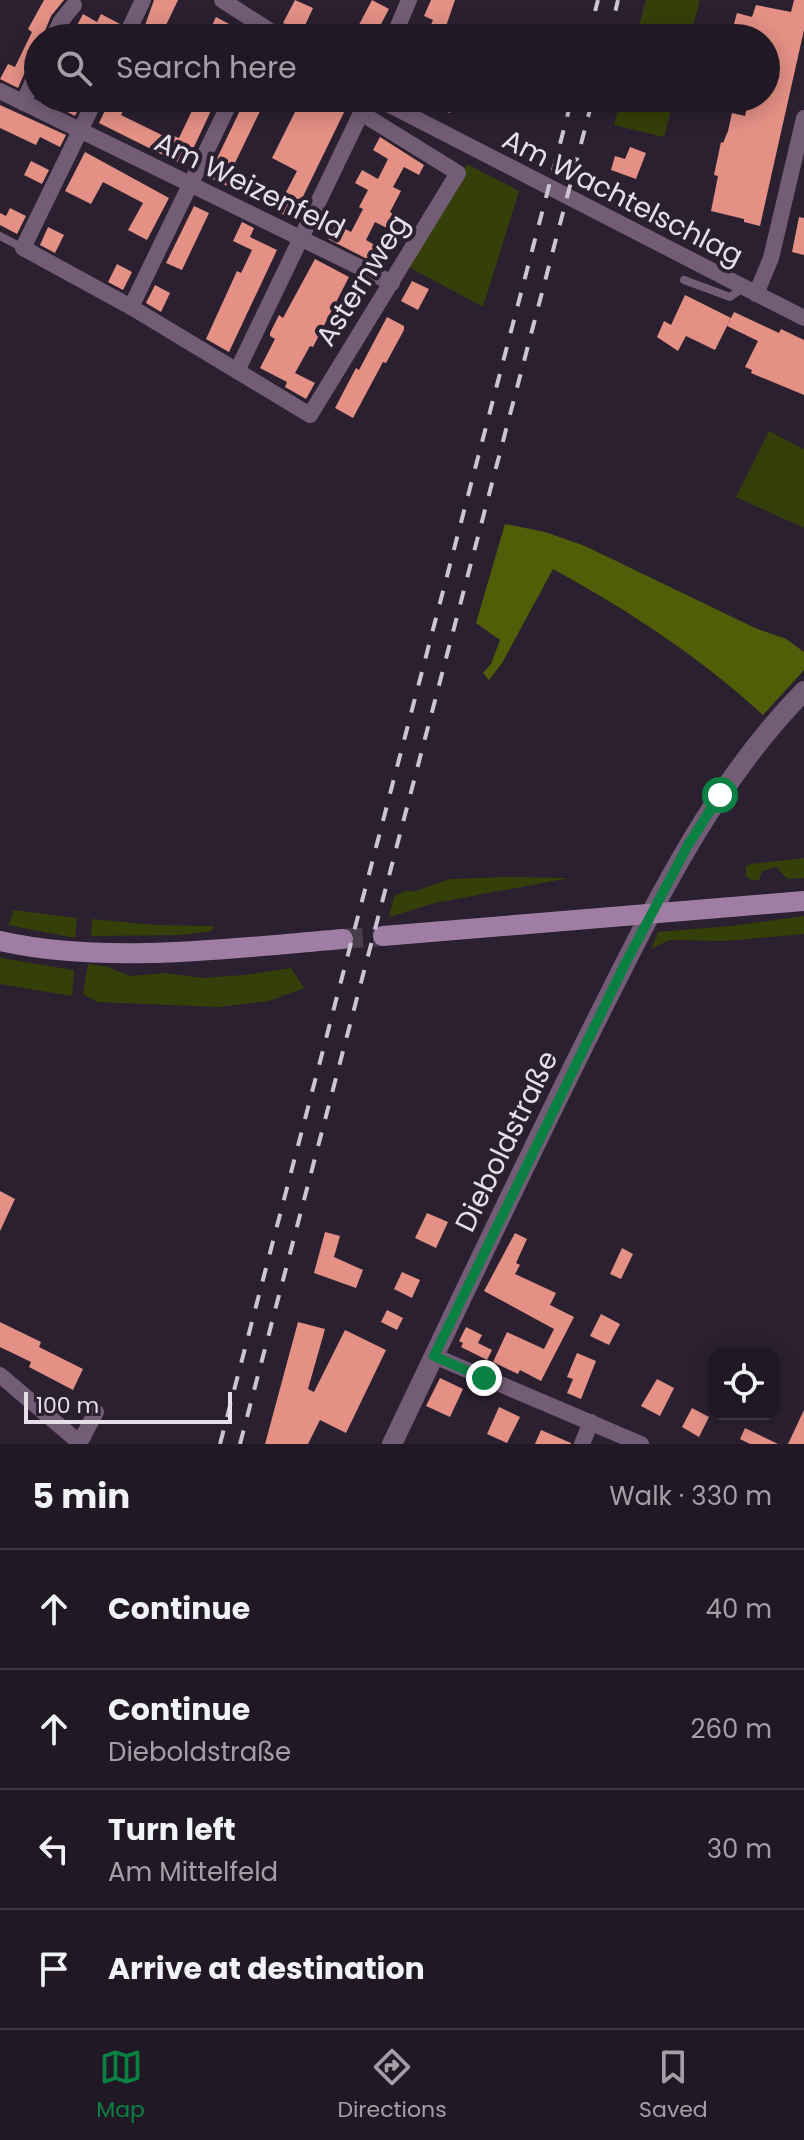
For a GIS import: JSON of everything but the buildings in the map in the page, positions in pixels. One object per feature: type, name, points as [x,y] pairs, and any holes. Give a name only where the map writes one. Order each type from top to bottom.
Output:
[{"type":"main road","points":[[383,936],[804,901]]},
{"type":"main road","points":[[0,941],[109,953],[343,939]]},
{"type":"street","points":[[132,24],[143,0]]},
{"type":"street","points":[[222,0],[255,24]]},
{"type":"street","points":[[399,24],[409,0]]},
{"type":"street","points":[[60,24],[74,5]]},
{"type":"street","name":"Am Weizenfeld","points":[[0,91],[23,103]]},
{"type":"street","name":"Am Weizenfeld","points":[[41,112],[392,283]]},
{"type":"street","points":[[89,112],[23,248],[131,307],[237,371],[361,112]]},
{"type":"street","points":[[131,307],[225,112]]},
{"type":"street","name":"Asternweg","points":[[237,371],[310,415],[458,173],[372,112]]},
{"type":"street","name":"Am Wachtelschlag","points":[[403,112],[804,318]]},
{"type":"street","points":[[749,291],[771,258],[804,118]]},
{"type":"street","name":"Dieboldstraße","points":[[392,1444],[496,1225],[677,866],[742,763],[801,694]]},
{"type":"street","points":[[434,1356],[641,1444]]},
{"type":"street","points":[[0,1375],[80,1443],[96,1412]]},
{"type":"street","points":[[582,1444],[591,1422]]},
{"type":"lane","points":[[0,236],[23,248]]},
{"type":"lane","points":[[684,280],[730,297],[749,291]]},
{"type":"green space","points":[[646,0],[700,0],[694,24],[640,24]]},
{"type":"green space","points":[[617,112],[670,112],[664,137],[614,125]]},
{"type":"green space","points":[[467,164],[519,191],[483,307],[407,266]]},
{"type":"green space","points":[[769,431],[804,449],[804,528],[736,497]]},
{"type":"green space","points":[[505,524],[545,532],[585,546],[755,628],[786,639],[804,652],[804,670],[763,715],[714,673],[662,636],[553,569],[502,663],[489,680],[483,673],[491,664],[500,640],[476,623]]},
{"type":"green space","points":[[804,858],[804,878],[788,879],[776,867],[762,871],[759,880],[746,876],[746,866],[750,864]]},
{"type":"green space","points":[[569,878],[435,903],[389,917],[394,896],[407,890],[413,892],[450,879]]},
{"type":"green space","points":[[14,910],[77,918],[75,938],[8,925]]},
{"type":"green space","points":[[804,916],[804,934],[725,941],[669,940],[651,949],[658,932]]},
{"type":"green space","points":[[92,919],[214,926],[212,931],[181,935],[91,936]]},
{"type":"green space","points":[[0,958],[74,970],[72,996],[0,984]]},
{"type":"green space","points":[[88,964],[108,967],[130,976],[165,973],[203,978],[291,968],[304,988],[269,1001],[219,1007],[97,1002],[83,994]]},
{"type":"tunnel","points":[[343,939],[383,936]]},
{"type":"railway","points":[[592,24],[598,0]]},
{"type":"railway","points":[[612,24],[618,0]]},
{"type":"railway","points":[[220,1444],[568,112]]},
{"type":"railway","points":[[240,1444],[589,112]]},
{"type":"route","points":[[484,1378],[434,1356],[625,964],[688,845],[720,795]]}]
